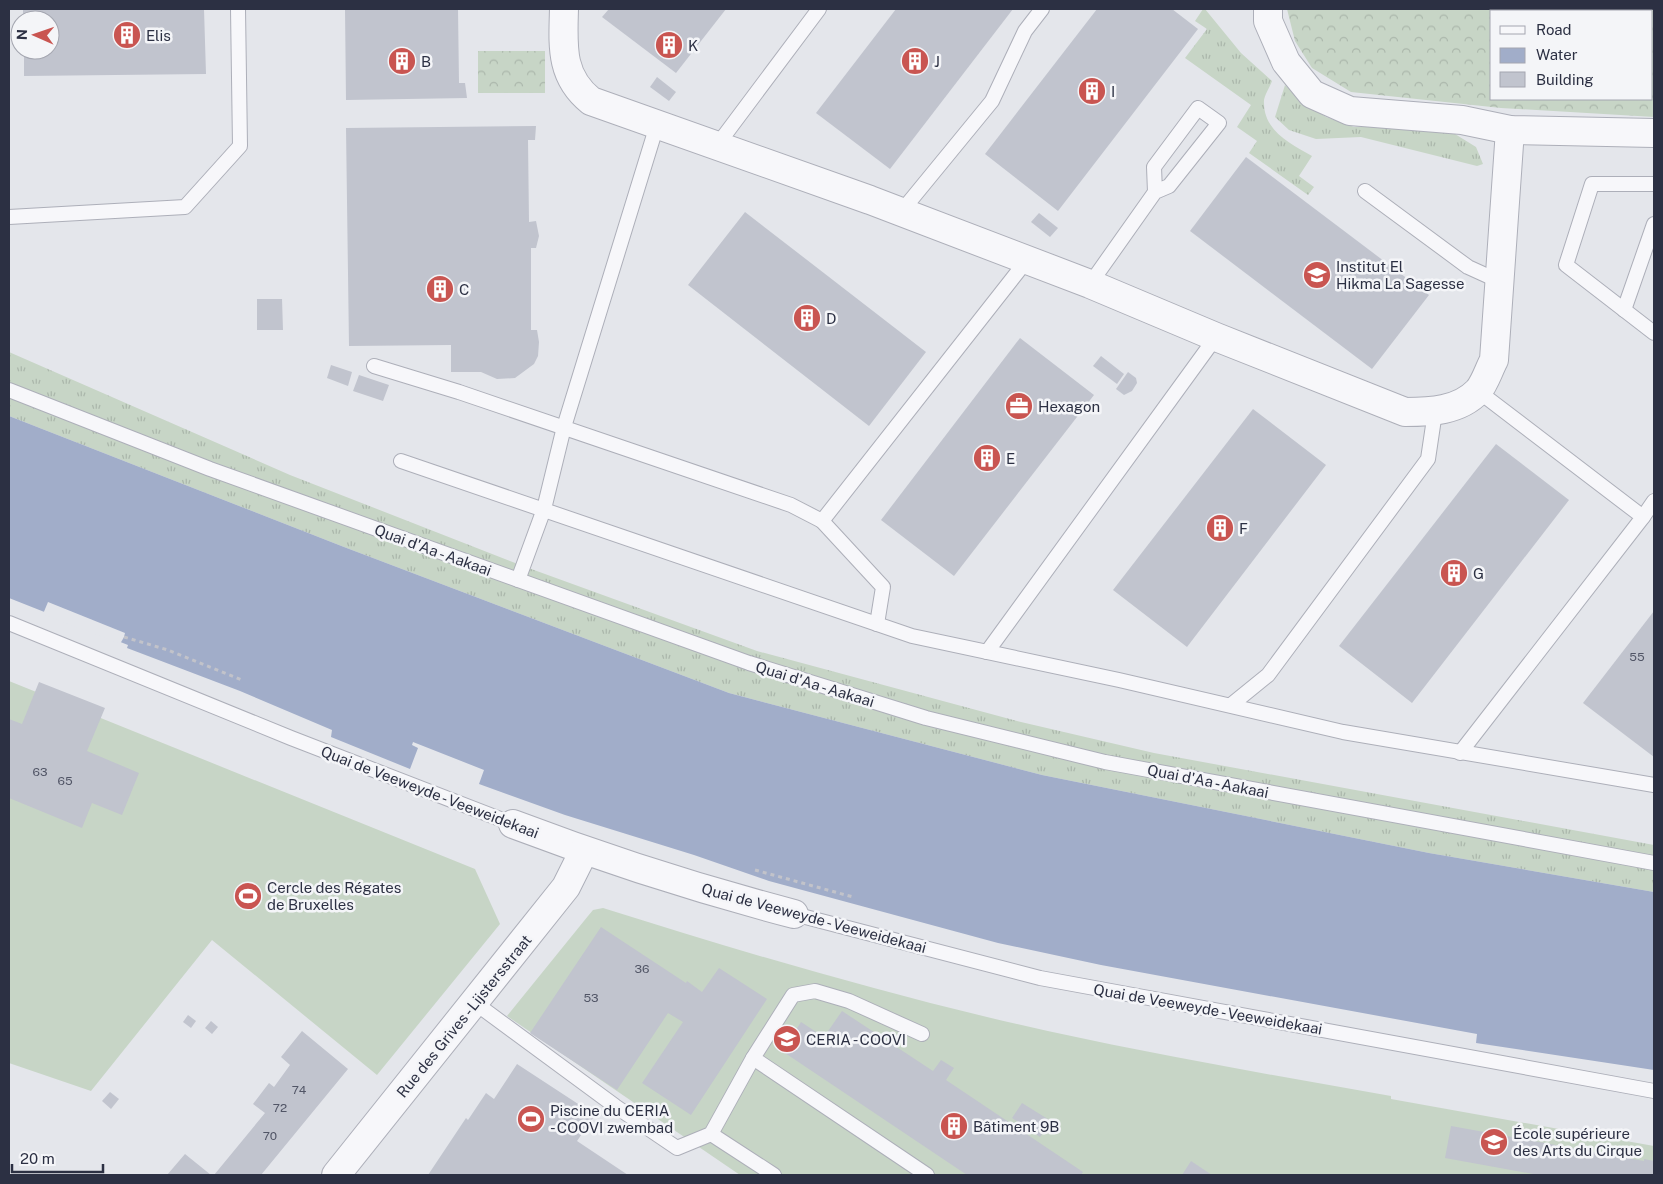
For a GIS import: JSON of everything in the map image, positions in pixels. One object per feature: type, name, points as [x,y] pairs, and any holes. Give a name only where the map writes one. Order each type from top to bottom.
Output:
[{"type":"street","points":[[564,9],[566,65],[577,90],[591,101],[657,125],[718,144],[1090,284],[1216,337],[1405,412],[1435,412],[1458,405],[1478,391],[1494,360],[1501,282],[1510,130]]},
{"type":"street","points":[[1268,9],[1268,21],[1286,62],[1312,94],[1350,111],[1462,120],[1510,130],[1654,133]]},
{"type":"street","name":"Quai de Veeweyde - Veeweidekaai","points":[[514,824],[584,851],[741,900],[794,914]]},
{"type":"street","name":"Rue des Grives - Lijstersstraat","points":[[336,1175],[566,888],[584,851]]},
{"type":"lane","points":[[9,217],[185,207],[240,146],[238,9]]},
{"type":"lane","points":[[718,144],[819,9]]},
{"type":"lane","points":[[901,212],[992,101],[1025,32],[1042,9]]},
{"type":"lane","points":[[1090,284],[1155,192],[1169,186],[1219,122],[1198,108],[1154,167],[1155,192]]},
{"type":"lane","points":[[518,580],[544,509],[564,427],[657,125]]},
{"type":"lane","points":[[1654,184],[1592,184],[1566,265],[1654,333]]},
{"type":"lane","points":[[1365,191],[1468,268],[1501,282]]},
{"type":"lane","points":[[1624,310],[1654,224]]},
{"type":"lane","points":[[822,521],[1027,260]]},
{"type":"lane","points":[[986,652],[1216,337]]},
{"type":"lane","points":[[374,366],[564,427],[791,505],[822,521],[883,587],[877,624]]},
{"type":"lane","name":"Quai d'Aa - Aakaai","points":[[9,390],[210,469],[749,663],[926,718],[1105,762],[1654,863]]},
{"type":"lane","points":[[1478,391],[1642,517]]},
{"type":"lane","points":[[1231,706],[1268,675],[1428,459],[1435,412]]},
{"type":"lane","points":[[401,461],[912,636],[1343,732],[1654,785]]},
{"type":"lane","points":[[1460,753],[1654,501]]},
{"type":"lane","name":"Quai de Veeweyde - Veeweidekaai","points":[[9,623],[291,738],[514,824]]},
{"type":"lane","name":"Quai de Veeweyde - Veeweidekaai","points":[[794,914],[1040,978],[1654,1091]]},
{"type":"lane","points":[[475,1003],[615,1106],[677,1148],[711,1134],[753,1058],[793,995],[815,991],[849,1001],[922,1034]]},
{"type":"lane","points":[[753,1058],[927,1175]]},
{"type":"lane","points":[[711,1134],[774,1175]]},
{"type":"path","points":[[124,637],[168,650],[242,680]]},
{"type":"green space","points":[[1203,9],[1205,9],[1241,53],[1272,81],[1265,98],[1265,113],[1280,136],[1312,156],[1299,176],[1314,187],[1308,195],[1249,153],[1257,141],[1237,127],[1251,105],[1185,58],[1207,29],[1195,21]]},
{"type":"green space","points":[[1287,9],[1654,9],[1654,117],[1501,108],[1351,92],[1312,68],[1295,41]]},
{"type":"green space","points":[[478,51],[545,51],[545,93],[478,93]]},
{"type":"green space","points":[[1285,85],[1302,101],[1326,117],[1354,127],[1386,126],[1455,134],[1476,147],[1483,164],[1477,166],[1361,137],[1316,139],[1289,130],[1275,117]]},
{"type":"green space","points":[[9,352],[290,475],[523,566],[757,651],[1021,722],[1154,753],[1654,845],[1654,892],[1429,853],[1042,775],[729,693],[344,547],[9,416]]},
{"type":"green space","name":"Cercle des Régates de Bruxelles","points":[[9,681],[475,869],[500,924],[377,1075],[212,940],[91,1091],[9,1063]]},
{"type":"green space","name":"CERIA - COOVI","points":[[603,908],[842,979],[1037,1029],[1188,1060],[1391,1096],[1391,1099],[1654,1146],[1654,1175],[740,1175],[507,1016],[593,910]]},
{"type":"water","points":[[9,416],[344,547],[729,693],[1042,775],[1429,853],[1654,892],[1654,1070],[1476,1043],[1477,1034],[1101,965],[998,943],[769,881],[694,855],[565,815],[479,784],[484,770],[413,742],[412,745],[418,748],[410,769],[331,737],[332,730],[240,691],[127,648],[128,645],[9,598]]},
{"type":"pier","points":[[48,602],[125,633],[124,637],[120,644],[43,614]]},
{"type":"building","name":"Elis","points":[[204,9],[206,74],[24,76],[24,60],[60,60],[60,10],[23,10]]},
{"type":"building","name":"B","points":[[345,9],[458,9],[459,83],[465,83],[467,98],[346,100]]},
{"type":"building","name":"K","points":[[609,9],[726,9],[676,73],[602,17]]},
{"type":"building","name":"J","points":[[896,9],[1013,9],[890,169],[816,113]]},
{"type":"building","name":"I","points":[[1097,9],[1172,9],[1198,29],[1058,211],[985,154]]},
{"type":"building","points":[[657,77],[676,92],[669,101],[650,87]]},
{"type":"building","name":"C","points":[[536,126],[535,140],[528,140],[529,222],[536,221],[539,236],[536,248],[531,248],[531,330],[537,330],[539,342],[538,356],[534,364],[515,378],[497,379],[481,372],[451,372],[451,345],[349,346],[346,128]]},
{"type":"building","points":[[1246,157],[1429,295],[1372,369],[1190,231]]},
{"type":"building","name":"D","points":[[745,212],[926,352],[869,426],[688,285]]},
{"type":"building","points":[[1039,213],[1058,228],[1050,237],[1031,222]]},
{"type":"building","points":[[257,299],[282,299],[283,330],[257,330]]},
{"type":"building","name":"E","points":[[1020,338],[1094,395],[954,576],[881,520]]},
{"type":"building","points":[[1101,356],[1124,374],[1117,384],[1093,366]]},
{"type":"building","points":[[331,365],[352,372],[348,386],[327,378]]},
{"type":"building","points":[[1128,372],[1136,378],[1137,383],[1132,391],[1124,395],[1116,389]]},
{"type":"building","points":[[359,375],[389,385],[383,401],[353,391]]},
{"type":"building","name":"F","points":[[1253,409],[1326,465],[1187,647],[1113,590]]},
{"type":"building","name":"G","points":[[1496,444],[1569,500],[1412,703],[1339,646]]},
{"type":"building","points":[[1654,611],[1654,757],[1583,703]]},
{"type":"building","points":[[39,682],[105,708],[87,751],[139,773],[122,815],[92,803],[82,828],[9,798],[9,719],[22,724]]},
{"type":"building","points":[[601,927],[702,992],[719,968],[767,999],[691,1115],[642,1083],[683,1022],[668,1013],[617,1090],[530,1033]]},
{"type":"building","name":"Bâtiment 9B","points":[[842,1011],[933,1071],[941,1060],[954,1068],[946,1080],[1083,1172],[1081,1175],[967,1175],[782,1051],[801,1022],[824,1037]]},
{"type":"building","points":[[188,1015],[196,1021],[191,1028],[183,1022]]},
{"type":"building","points":[[211,1021],[218,1027],[212,1034],[205,1028]]},
{"type":"building","points":[[302,1031],[348,1069],[261,1175],[214,1175],[265,1113],[253,1104],[269,1083],[274,1087],[290,1065],[281,1057]]},
{"type":"building","name":"Piscine du CERIA - COOVI zwembad","points":[[517,1064],[595,1115],[577,1141],[628,1175],[428,1175],[466,1118],[468,1120],[486,1093],[494,1099]]},
{"type":"building","points":[[110,1092],[119,1099],[111,1109],[102,1101]]},
{"type":"building","points":[[1022,1103],[1051,1121],[1040,1137],[1012,1118]]},
{"type":"building","name":"École supérieure des Arts du Cirque","points":[[1451,1126],[1644,1161],[1644,1159],[1654,1161],[1654,1175],[1539,1175],[1445,1158]]},
{"type":"building","points":[[185,1154],[211,1175],[167,1175]]},
{"type":"building","points":[[1191,1161],[1212,1175],[1182,1175]]},
{"type":"place","name":"Elis","points":[[127,35]]},
{"type":"place","name":"K","points":[[669,45]]},
{"type":"place","name":"B","points":[[402,61]]},
{"type":"place","name":"J","points":[[915,61]]},
{"type":"place","name":"I","points":[[1092,91]]},
{"type":"place","name":"Institut El Hikma La Sagesse","points":[[1317,275]]},
{"type":"place","name":"C","points":[[440,289]]},
{"type":"place","name":"D","points":[[807,318]]},
{"type":"place","name":"Hexagon","points":[[1019,406]]},
{"type":"place","name":"E","points":[[987,458]]},
{"type":"place","name":"F","points":[[1220,528]]},
{"type":"place","name":"G","points":[[1454,573]]},
{"type":"place","name":"Cercle des Régates de Bruxelles","points":[[248,896]]},
{"type":"place","name":"CERIA - COOVI","points":[[787,1039]]},
{"type":"place","name":"Piscine du CERIA - COOVI zwembad","points":[[531,1119]]},
{"type":"place","name":"Bâtiment 9B","points":[[954,1126]]},
{"type":"place","name":"École supérieure des Arts du Cirque","points":[[1494,1142]]}]
